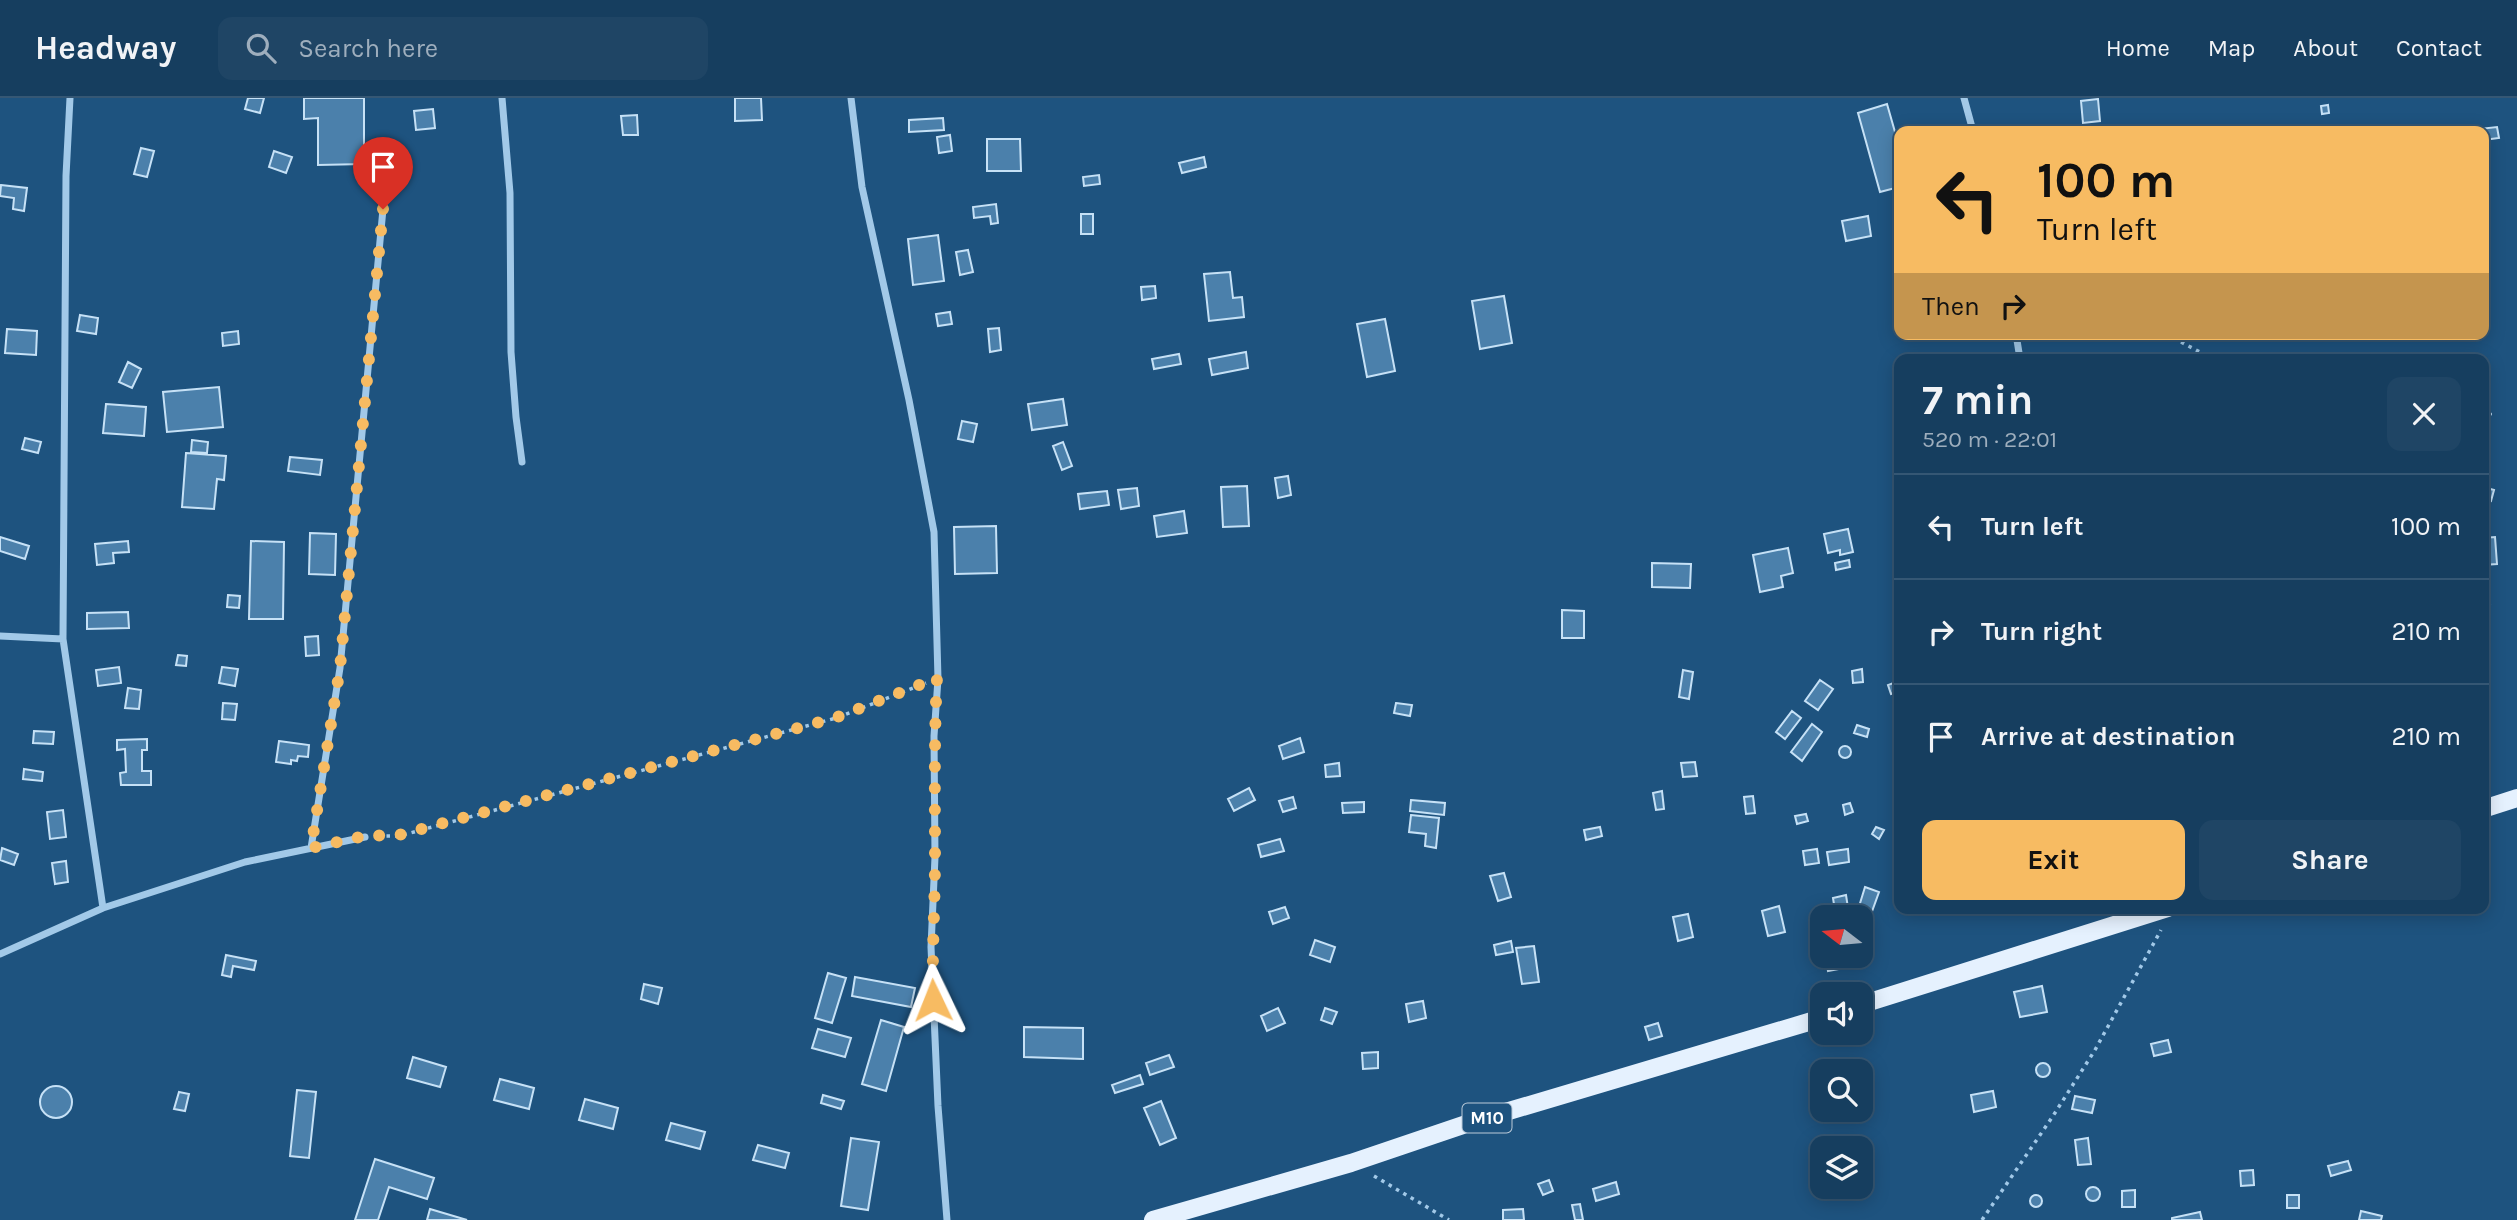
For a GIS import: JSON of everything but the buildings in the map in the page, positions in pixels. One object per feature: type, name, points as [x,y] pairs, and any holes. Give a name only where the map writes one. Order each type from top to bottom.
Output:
[{"type":"main road","points":[[2489,807],[2517,799]]},
{"type":"main road","points":[[1873,1002],[2123,915],[2168,914]]},
{"type":"main road","name":"M10","points":[[1153,1220],[1351,1163],[1472,1122],[1810,1022]]},
{"type":"street","points":[[70,98],[66,176],[63,639],[103,908]]},
{"type":"street","points":[[502,98],[510,193],[512,352],[522,462]]},
{"type":"street","points":[[851,98],[862,187],[909,400],[934,532],[937,678],[931,947],[938,1105],[947,1220]]},
{"type":"street","points":[[1964,98],[1972,126]]},
{"type":"street","points":[[311,848],[340,668],[383,209]]},
{"type":"street","points":[[0,636],[63,639]]},
{"type":"street","points":[[0,954],[103,908],[244,862],[365,836]]},
{"type":"path","points":[[2177,340],[2204,354]]},
{"type":"path","points":[[365,836],[399,835],[822,722],[937,678]]},
{"type":"path","points":[[1982,1220],[2088,1061],[2168,914]]},
{"type":"path","points":[[1351,1163],[1449,1220]]},
{"type":"route","points":[[383,209],[340,668],[311,848],[365,836],[399,835],[835,718],[937,678],[931,947],[933,1000]]}]
